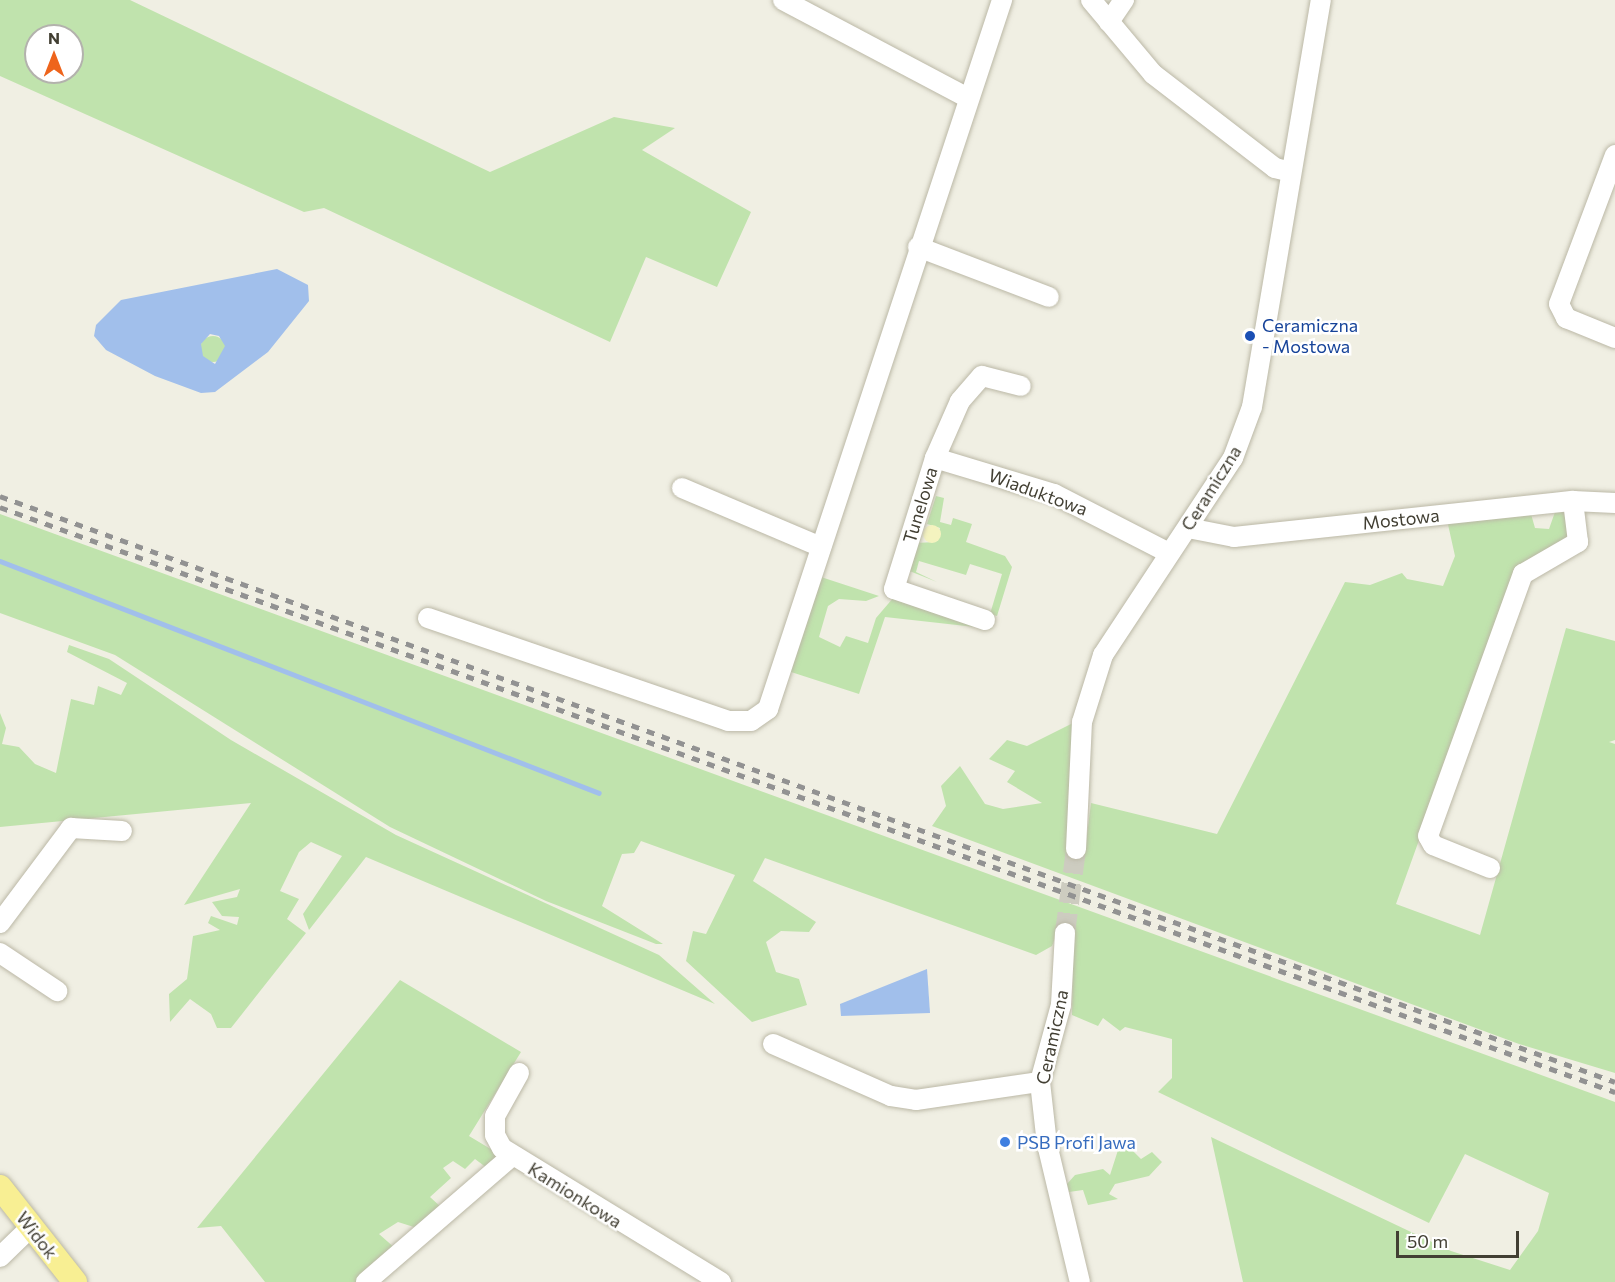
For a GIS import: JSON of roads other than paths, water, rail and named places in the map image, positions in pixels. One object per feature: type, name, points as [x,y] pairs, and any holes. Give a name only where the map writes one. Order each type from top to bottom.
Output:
[{"type":"main road","name":"Widok","points":[[0,1187],[75,1282]]},
{"type":"street","points":[[783,0],[968,98]]},
{"type":"street","points":[[428,618],[728,722],[751,722],[768,709],[918,247],[1002,0]]},
{"type":"street","points":[[1091,0],[1153,74],[1275,168],[1291,172]]},
{"type":"street","points":[[1109,22],[1124,0]]},
{"type":"street","name":"Ceramiczna","points":[[1076,849],[1082,722],[1090,687],[1103,655],[1233,458],[1252,408],[1322,0]]},
{"type":"street","points":[[1615,155],[1559,304],[1566,318],[1615,338]]},
{"type":"street","points":[[918,247],[1049,297]]},
{"type":"street","name":"Tunelowa","points":[[985,620],[894,589],[935,458],[953,414],[982,376],[1021,386]]},
{"type":"street","name":"Wiaduktowa","points":[[935,458],[1054,494],[1169,553]]},
{"type":"street","points":[[682,488],[821,547]]},
{"type":"street","points":[[1490,868],[1433,845],[1428,836],[1523,574],[1578,542],[1573,501]]},
{"type":"street","name":"Mostowa","points":[[1188,528],[1234,537],[1573,501],[1615,503]]},
{"type":"street","points":[[0,923],[71,828],[122,831]]},
{"type":"street","name":"Ceramiczna","points":[[1065,933],[1061,1005],[1040,1082],[1047,1144],[1080,1282]]},
{"type":"street","points":[[0,953],[57,992]]},
{"type":"street","points":[[773,1044],[891,1096],[916,1100],[1040,1082]]},
{"type":"street","name":"Kamionkowa","points":[[519,1073],[495,1116],[495,1135],[513,1155],[721,1282]]},
{"type":"street","points":[[366,1282],[513,1155]]},
{"type":"street","points":[[0,1257],[31,1227]]},
{"type":"water","points":[[277,269],[308,285],[309,301],[268,352],[215,392],[201,393],[155,376],[106,350],[94,336],[96,325],[121,300]],"holes":[[[210,334],[219,336],[225,346],[215,364],[203,356],[201,344]]]},
{"type":"water","points":[[927,969],[930,1013],[841,1016],[840,1004]]},
{"type":"waterway","points":[[0,561],[599,793]]},
{"type":"tunnel","points":[[1065,933],[1076,849]]},
{"type":"railway","points":[[0,496],[1615,1082]]},
{"type":"railway","points":[[0,507],[1615,1092]]},
{"type":"place","name":"Ceramiczna - Mostowa","points":[[1250,336]]},
{"type":"place","name":"PSB Profi Jawa","points":[[1005,1142]]}]
